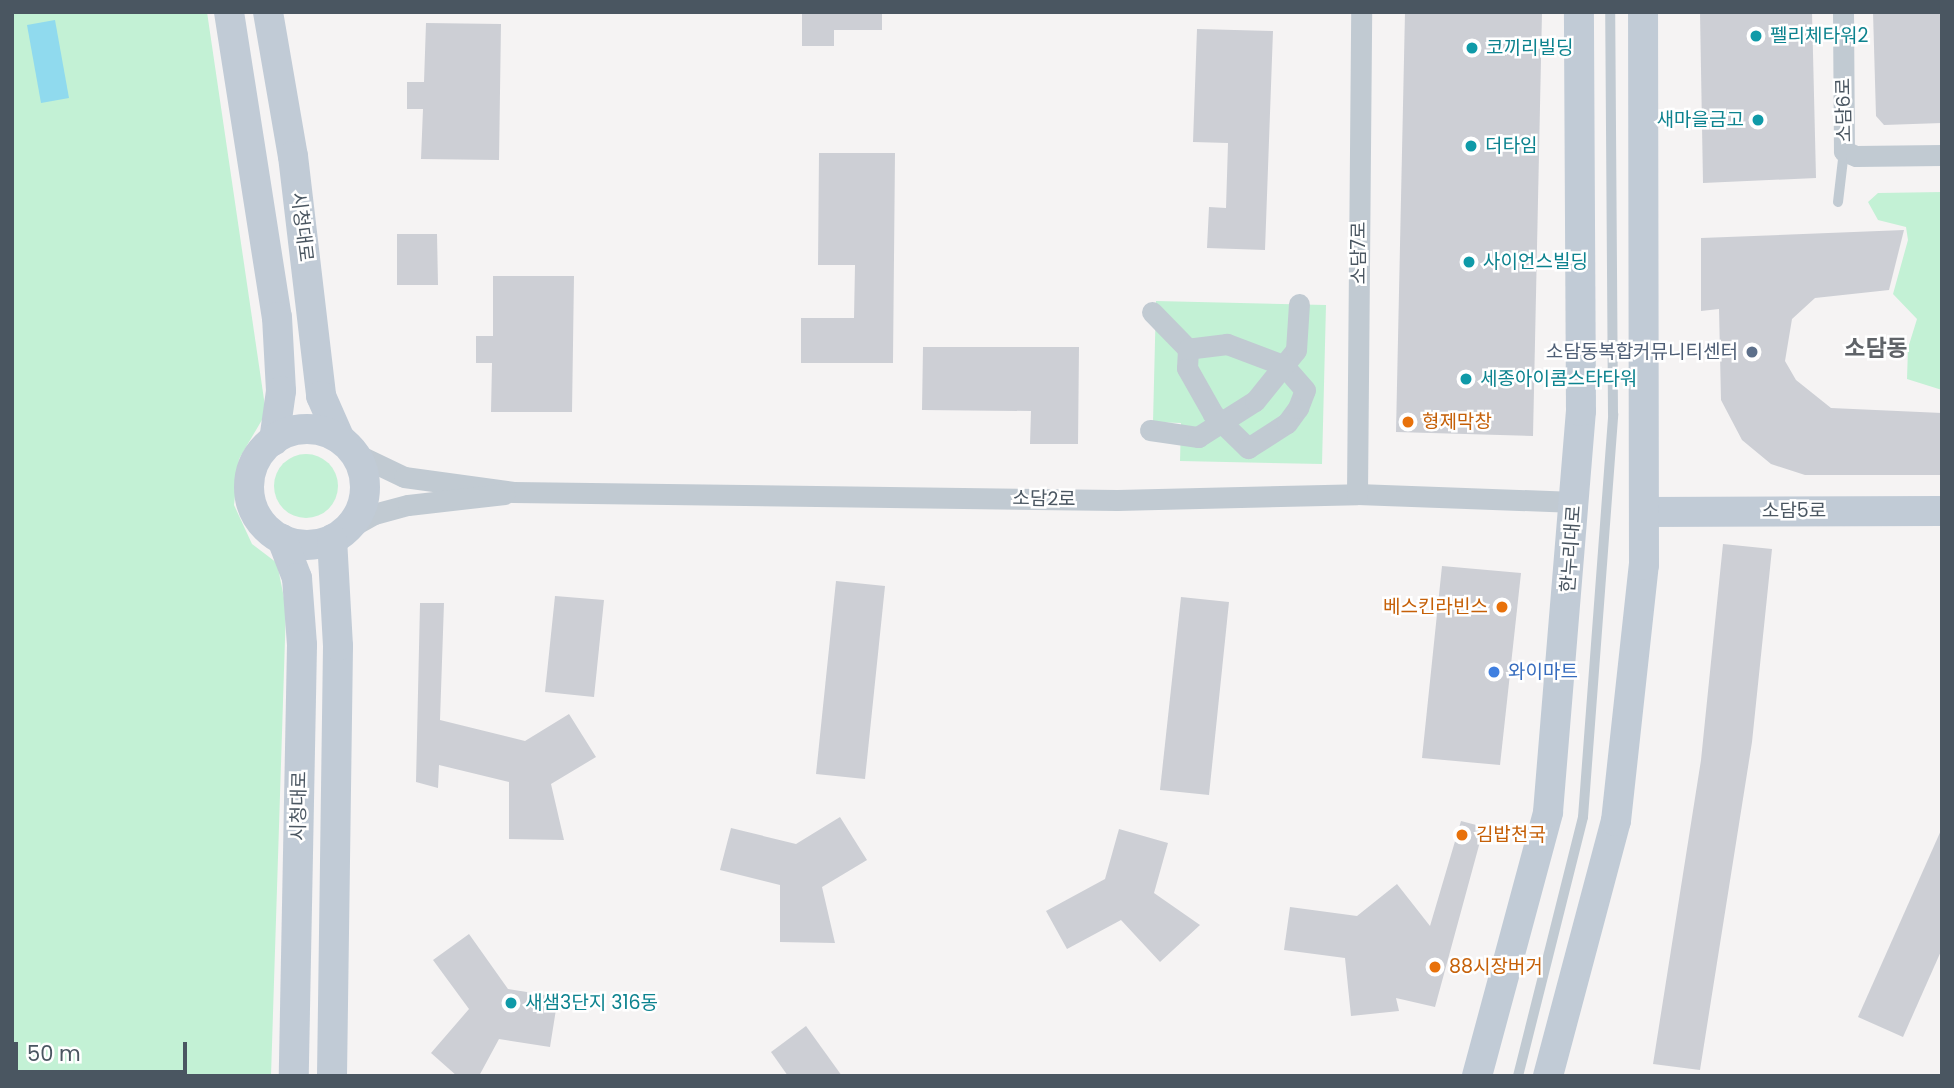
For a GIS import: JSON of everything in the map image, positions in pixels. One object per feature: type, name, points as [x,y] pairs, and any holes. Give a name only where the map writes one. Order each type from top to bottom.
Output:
[{"type":"street","name":"시청대로","points":[[229,12],[277,317],[281,391],[274,441]]},
{"type":"street","name":"시청대로","points":[[268,12],[293,156],[321,396],[347,446]]},
{"type":"street","name":"소담7로","points":[[1357,494],[1361,12]]},
{"type":"street","name":"한누리대로","points":[[1477,1076],[1548,812],[1582,397],[1579,12]]},
{"type":"street","points":[[1548,1076],[1616,821],[1647,512],[1643,12]]},
{"type":"street","name":"소담6로","points":[[1843,12],[1844,151],[1856,156],[1942,155]]},
{"type":"street","points":[[1150,430],[1198,437],[1255,401],[1296,350],[1299,304]]},
{"type":"street","points":[[1152,312],[1188,349],[1187,368],[1222,423],[1248,448],[1287,424],[1305,390],[1283,365],[1227,344],[1188,349]]},
{"type":"street","points":[[301,429],[321,430],[404,477],[513,492],[408,505],[374,514],[313,545],[282,539],[260,521],[249,483],[254,463],[274,441],[301,429]]},
{"type":"street","points":[[340,533],[365,491],[363,471],[347,446]]},
{"type":"street","name":"소담2로","points":[[513,492],[1117,500],[1357,494],[1575,502]]},
{"type":"street","name":"소담5로","points":[[1647,512],[1942,511]]},
{"type":"street","name":"시청대로","points":[[332,1076],[340,533]]},
{"type":"street","name":"시청대로","points":[[282,539],[297,578],[302,645],[294,1076]]},
{"type":"lane","points":[[1518,1076],[1584,803],[1613,414],[1610,12]]},
{"type":"lane","points":[[1838,202],[1844,151]]},
{"type":"green space","points":[[12,12],[207,12],[266,413],[239,459],[234,505],[252,544],[277,563],[286,608],[271,1076],[12,1076]]},
{"type":"green space","points":[[1942,192],[1942,390],[1907,379],[1908,348],[1917,319],[1893,294],[1908,240],[1906,227],[1878,220],[1868,202],[1878,193]]},
{"type":"green space","points":[[1156,301],[1326,305],[1322,464],[1180,461],[1181,423],[1153,422]]},
{"type":"green space","points":[[306,454],[324,460],[332,468],[338,486],[332,504],[324,512],[306,518],[288,512],[280,504],[274,486],[280,468],[288,460]]},
{"type":"water","points":[[55,20],[69,98],[41,103],[27,25]]},
{"type":"building","points":[[802,12],[882,12],[882,30],[834,30],[834,46],[802,46]]},
{"type":"building","points":[[1405,12],[1542,12],[1533,436],[1396,432]]},
{"type":"building","name":"새마을금고","points":[[1700,12],[1812,12],[1816,178],[1703,183]]},
{"type":"building","points":[[1873,12],[1942,12],[1942,123],[1884,125],[1876,116]]},
{"type":"building","points":[[426,23],[501,24],[499,160],[421,159],[423,109],[407,109],[407,82],[424,82]]},
{"type":"building","points":[[1197,29],[1273,31],[1265,250],[1207,248],[1209,207],[1226,208],[1228,143],[1193,142]]},
{"type":"building","points":[[819,153],[895,153],[893,363],[801,363],[801,318],[854,318],[855,265],[818,265]]},
{"type":"building","name":"소담동복합커뮤니티센터","points":[[1904,230],[1889,290],[1815,298],[1792,319],[1785,361],[1796,380],[1831,408],[1942,413],[1942,475],[1805,475],[1771,464],[1742,440],[1721,400],[1719,309],[1701,311],[1701,238]]},
{"type":"building","points":[[397,234],[437,234],[438,285],[397,285]]},
{"type":"building","points":[[493,276],[574,276],[572,412],[491,412],[492,363],[476,363],[476,336],[493,336]]},
{"type":"building","points":[[923,347],[1079,347],[1078,444],[1030,444],[1031,411],[922,410]]},
{"type":"building","points":[[1723,544],[1772,549],[1752,742],[1700,1070],[1653,1064],[1701,760]]},
{"type":"building","points":[[1442,566],[1521,573],[1500,765],[1422,758]]},
{"type":"building","points":[[836,581],[885,586],[865,779],[816,774]]},
{"type":"building","points":[[555,596],[604,600],[594,697],[545,692]]},
{"type":"building","points":[[1181,597],[1229,602],[1209,795],[1160,790]]},
{"type":"building","points":[[420,603],[444,603],[440,720],[525,741],[569,714],[596,757],[551,784],[564,840],[509,839],[509,782],[439,765],[438,788],[416,782]]},
{"type":"building","points":[[840,817],[867,860],[822,887],[835,943],[780,942],[780,885],[720,870],[731,828],[796,844]]},
{"type":"building","points":[[1461,821],[1484,827],[1435,1007],[1396,998],[1399,1011],[1351,1016],[1345,958],[1284,950],[1290,907],[1357,916],[1397,884],[1430,926]]},
{"type":"building","points":[[1942,828],[1942,949],[1903,1037],[1858,1017]]},
{"type":"building","points":[[1119,829],[1168,843],[1154,893],[1200,925],[1160,962],[1121,920],[1067,949],[1046,911],[1105,879]]},
{"type":"building","name":"새샘3단지 316동","points":[[469,934],[508,989],[558,997],[550,1047],[499,1039],[479,1076],[457,1076],[431,1053],[469,1009],[433,960]]},
{"type":"building","points":[[806,1026],[842,1076],[788,1076],[771,1052]]},
{"type":"place","name":"펠리체타워2","points":[[1756,36]]},
{"type":"place","name":"코끼리빌딩","points":[[1472,48]]},
{"type":"place","name":"새마을금고","points":[[1758,120]]},
{"type":"place","name":"더타임","points":[[1471,146]]},
{"type":"place","name":"사이언스빌딩","points":[[1469,262]]},
{"type":"place","name":"소담동복합커뮤니티센터","points":[[1752,352]]},
{"type":"place","name":"세종아이콤스타타워","points":[[1466,379]]},
{"type":"place","name":"형제막창","points":[[1408,422]]},
{"type":"place","name":"베스킨라빈스","points":[[1502,607]]},
{"type":"place","name":"와이마트","points":[[1494,672]]},
{"type":"place","name":"김밥천국","points":[[1462,835]]},
{"type":"place","name":"88시장버거","points":[[1435,967]]},
{"type":"place","name":"새샘3단지 316동","points":[[511,1003]]},
{"type":"district","name":"소담동","points":[[1876,348]]}]
